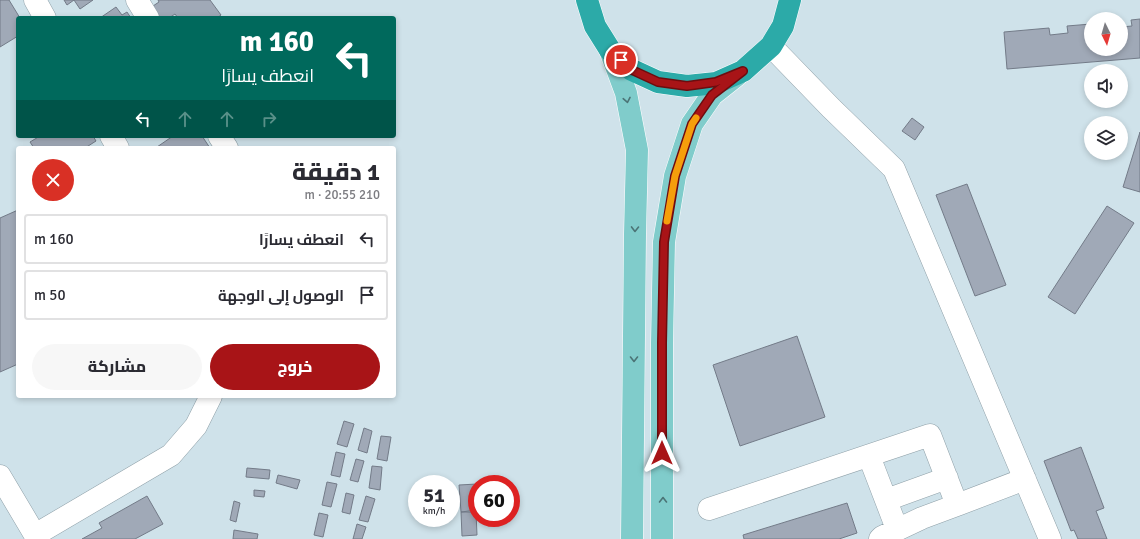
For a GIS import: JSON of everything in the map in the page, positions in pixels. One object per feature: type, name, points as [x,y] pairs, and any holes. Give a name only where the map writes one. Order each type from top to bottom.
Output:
[{"type":"highway","points":[[587,0],[595,26],[610,50],[632,70],[658,82],[687,86],[709,84],[743,71],[771,46],[782,26],[792,1]]},
{"type":"main road","points":[[610,50],[626,93],[637,150],[632,539]]},
{"type":"main road","points":[[662,539],[662,343],[664,242],[675,176],[692,124],[712,95],[743,71]]},
{"type":"street","points":[[35,0],[44,16]]},
{"type":"street","points":[[137,0],[147,16]]},
{"type":"street","points":[[771,46],[831,108],[894,169],[1050,539]]},
{"type":"street","points":[[0,476],[36,537],[171,455],[196,426],[210,398]]},
{"type":"street","points":[[709,509],[872,462],[935,448],[957,505]]},
{"type":"street","points":[[872,462],[886,500],[888,534],[957,505],[1025,479]]},
{"type":"street","points":[[886,500],[947,478]]},
{"type":"building","points":[[0,0],[9,0],[19,16],[16,16],[16,37],[0,47]]},
{"type":"building","points":[[64,0],[74,0],[67,5]]},
{"type":"building","points":[[74,0],[93,0],[80,9]]},
{"type":"building","points":[[158,0],[210,0],[221,15],[176,16],[175,14],[172,16],[159,16],[153,6],[159,2]]},
{"type":"building","points":[[116,7],[122,15],[127,12],[130,16],[103,16]]},
{"type":"building","points":[[1140,19],[1140,58],[1007,69],[1004,32],[1049,28],[1050,35],[1068,33],[1067,26],[1084,25],[1084,56],[1128,56],[1128,26],[1132,26],[1131,20]]},
{"type":"building","points":[[912,118],[924,127],[915,140],[902,131]]},
{"type":"building","points":[[1140,132],[1140,192],[1123,187]]},
{"type":"building","points":[[37,138],[94,138],[96,141],[88,146],[33,146],[30,142]]},
{"type":"building","points":[[170,138],[203,138],[209,146],[158,146]]},
{"type":"building","points":[[967,184],[1006,285],[975,296],[936,195]]},
{"type":"building","points":[[1107,206],[1134,223],[1075,314],[1048,297]]},
{"type":"building","points":[[16,211],[16,365],[0,372],[0,218]]},
{"type":"building","points":[[797,336],[825,417],[740,446],[713,365]]},
{"type":"building","points":[[344,421],[354,424],[347,447],[337,444]]},
{"type":"building","points":[[364,428],[372,431],[367,453],[358,450]]},
{"type":"building","points":[[381,436],[391,437],[387,461],[377,459]]},
{"type":"building","points":[[1081,447],[1104,508],[1096,511],[1107,539],[1078,539],[1074,530],[1071,531],[1044,461]]},
{"type":"building","points":[[336,452],[345,454],[340,477],[331,475]]},
{"type":"building","points":[[356,459],[364,461],[358,482],[350,480]]},
{"type":"building","points":[[372,466],[382,467],[380,490],[369,488]]},
{"type":"building","points":[[247,468],[270,470],[269,479],[246,477]]},
{"type":"building","points":[[278,475],[300,480],[297,489],[276,483]]},
{"type":"building","points":[[327,482],[337,484],[331,507],[322,505]]},
{"type":"building","points":[[468,484],[468,511],[461,512],[460,485]]},
{"type":"building","points":[[254,490],[265,491],[264,497],[254,496]]},
{"type":"building","points":[[346,493],[354,495],[350,514],[342,512]]},
{"type":"building","points":[[147,496],[163,524],[135,539],[82,539],[102,528],[99,523]]},
{"type":"building","points":[[366,496],[375,499],[368,522],[359,520]]},
{"type":"building","points":[[234,501],[240,503],[236,522],[230,520]]},
{"type":"building","points":[[847,503],[857,533],[839,539],[744,539],[743,535]]},
{"type":"building","points":[[461,512],[468,512],[468,527],[477,527],[477,535],[462,536]]},
{"type":"building","points":[[319,513],[328,515],[323,537],[314,535]]},
{"type":"building","points":[[357,524],[366,527],[362,539],[353,539]]},
{"type":"building","points":[[234,530],[258,534],[257,539],[233,539]]},
{"type":"slow traffic","points":[[667,221],[675,176],[692,124],[696,118]]},
{"type":"route","points":[[621,60],[632,70],[658,82],[687,86],[716,82],[743,71],[712,95],[692,124],[675,176],[664,242],[662,453]]}]
